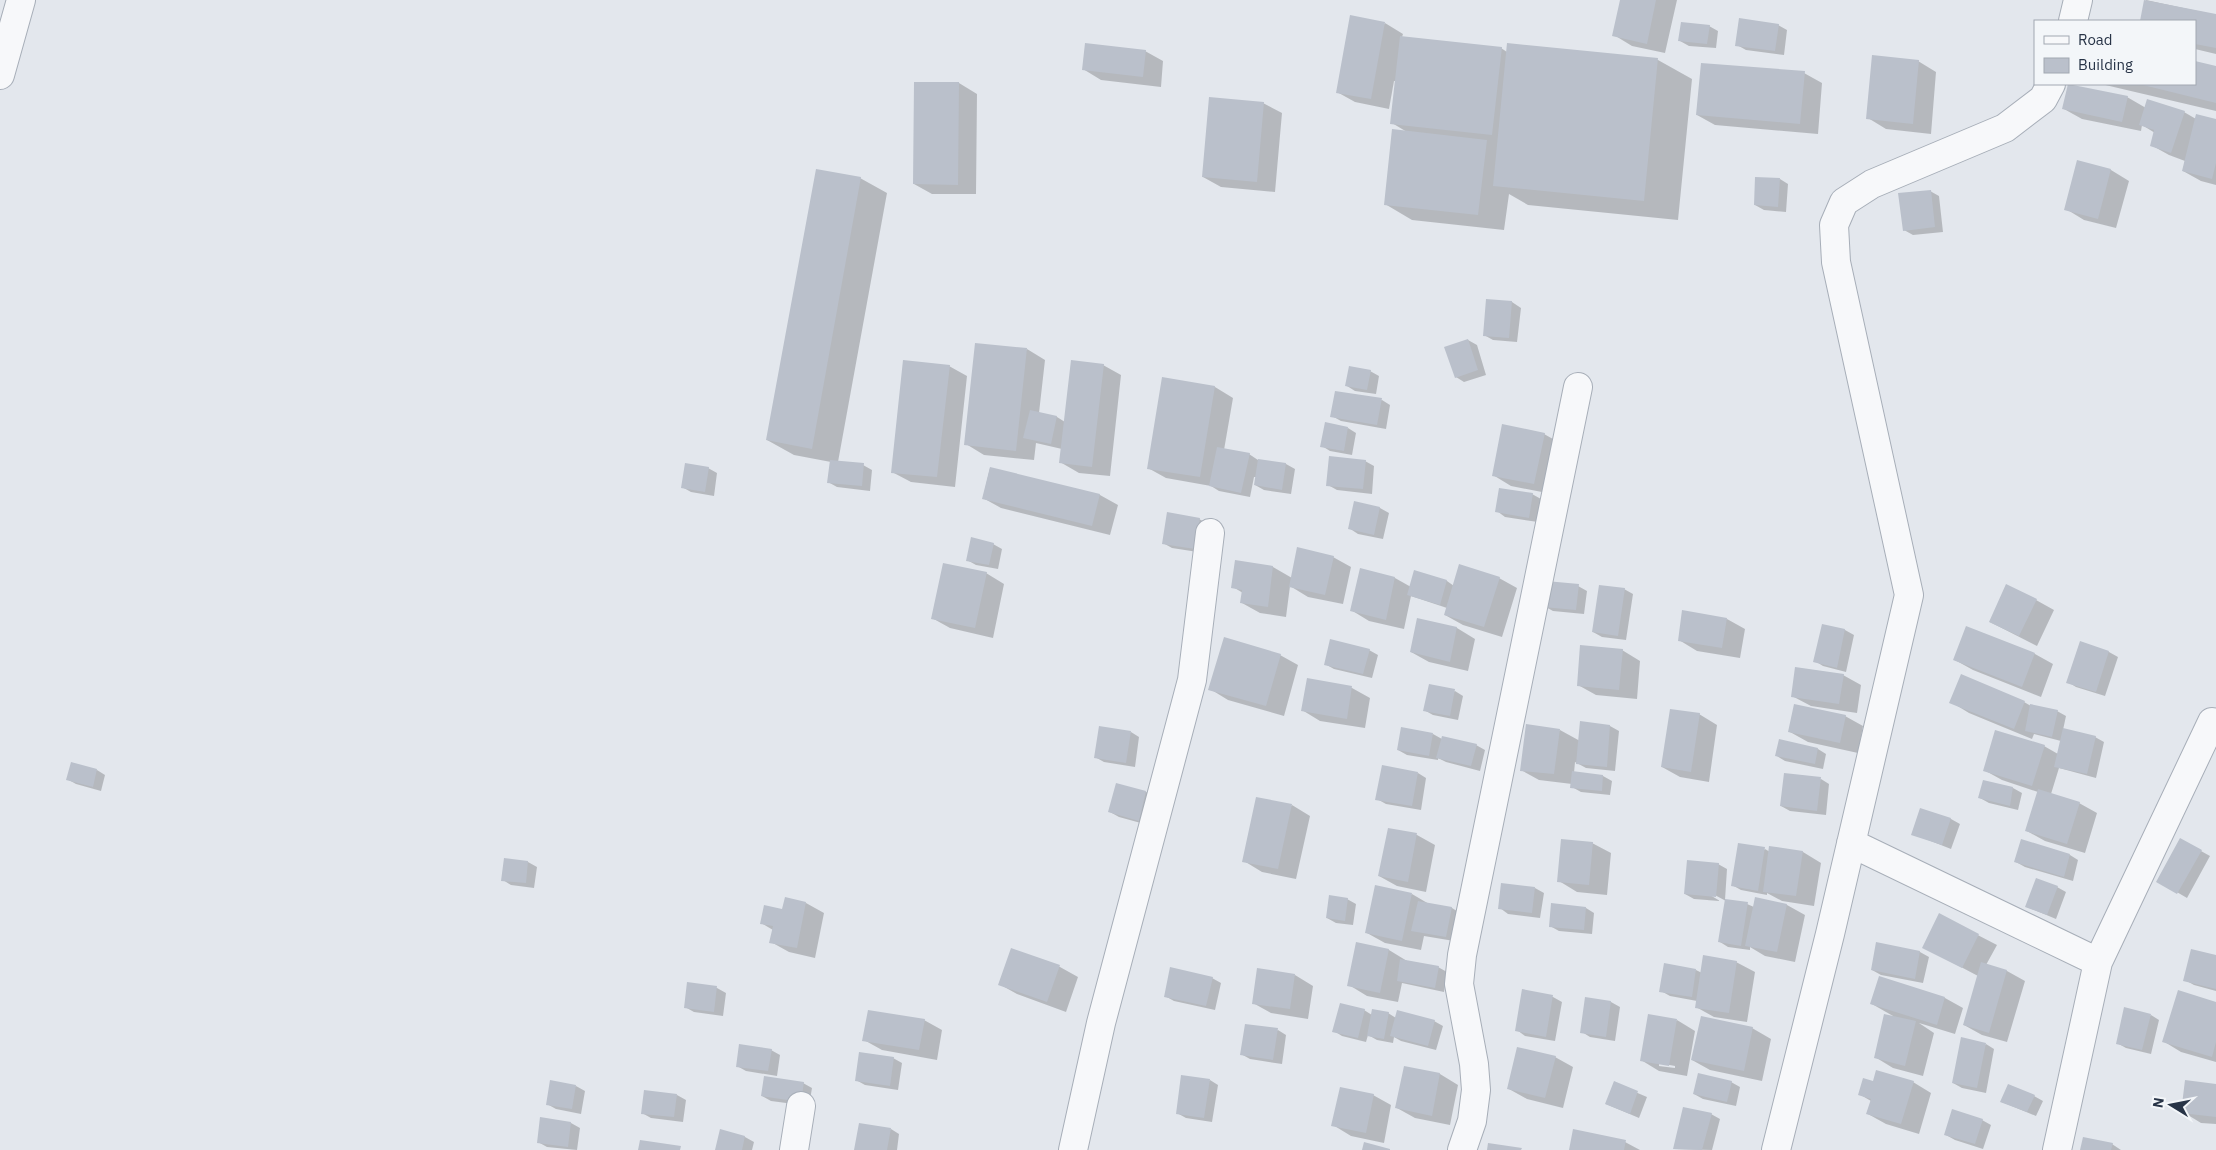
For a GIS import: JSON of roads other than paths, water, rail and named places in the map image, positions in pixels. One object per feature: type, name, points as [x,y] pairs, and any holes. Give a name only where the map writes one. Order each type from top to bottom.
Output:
[{"type":"street","points":[[0,76],[21,0]]},
{"type":"street","points":[[2073,20],[2078,0]]},
{"type":"street","points":[[1776,1150],[1909,595],[1836,262],[1834,225],[1844,202],[1872,184],[2005,128],[2043,99],[2050,85]]},
{"type":"street","points":[[1462,1150],[1472,1121],[1476,1090],[1474,1064],[1458,984],[1462,955],[1578,387]]},
{"type":"street","points":[[1073,1150],[1101,1024],[1192,680],[1210,533]]},
{"type":"street","points":[[2056,1150],[2098,962],[2212,722]]},
{"type":"street","points":[[1851,843],[2098,962]]},
{"type":"street","points":[[794,1150],[801,1106]]}]
